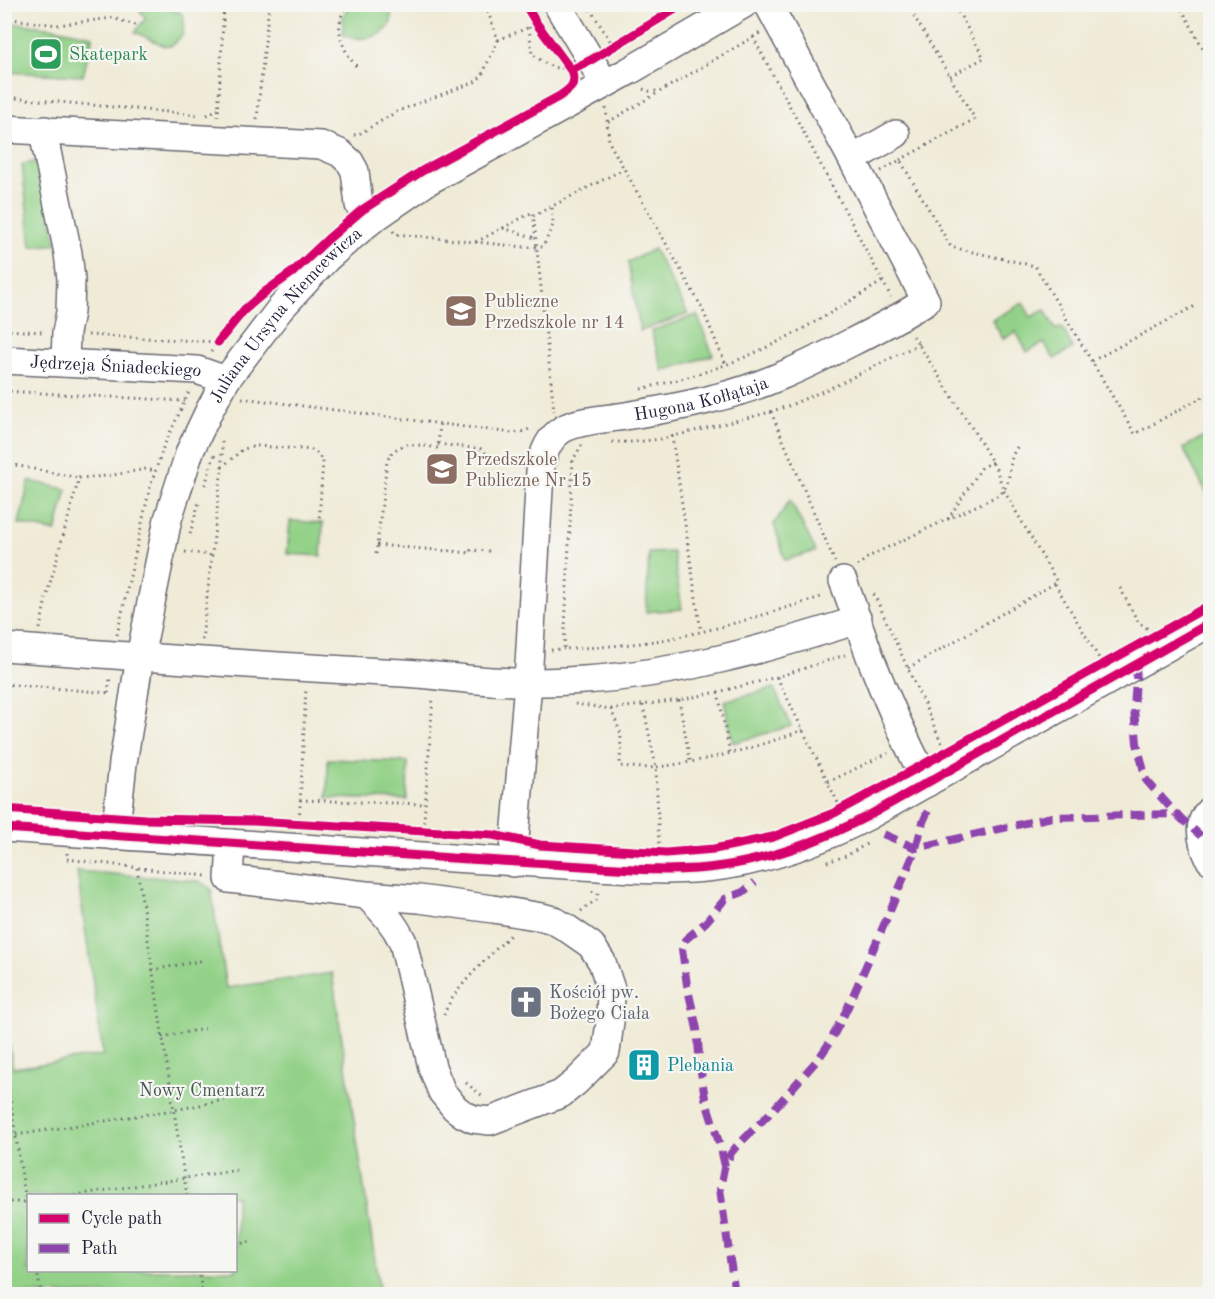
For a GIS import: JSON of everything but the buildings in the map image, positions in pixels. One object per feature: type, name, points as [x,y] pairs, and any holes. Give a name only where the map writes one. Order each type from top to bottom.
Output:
[{"type":"street","points":[[557,4],[603,97]]},
{"type":"street","name":"Juliana Ursyna Niemcewicza","points":[[115,836],[123,763],[140,657],[168,519],[190,450],[210,409],[231,389],[280,309],[327,258],[382,228],[428,181],[603,97],[744,4]]},
{"type":"street","name":"Hugona Kołłątaja","points":[[513,863],[528,682],[540,472],[545,451],[556,435],[564,429],[589,421],[660,410],[740,391],[821,358],[926,302],[768,4]]},
{"type":"street","points":[[4,129],[321,145],[340,153],[350,162],[354,171],[359,205],[382,228]]},
{"type":"street","points":[[45,130],[45,142],[71,279],[65,363]]},
{"type":"street","points":[[858,170],[898,147]]},
{"type":"street","name":"Jędrzeja Śniadeckiego","points":[[4,360],[197,370],[231,389]]},
{"type":"street","points":[[845,585],[887,700],[923,775]]},
{"type":"street","points":[[4,647],[428,674],[466,680],[584,681],[672,669],[723,659],[858,620]]},
{"type":"street","points":[[4,828],[513,863],[667,869],[722,866],[777,854],[821,839],[868,816],[923,775],[1210,623]]},
{"type":"street","points":[[1206,848],[1202,824],[1210,810]]},
{"type":"street","points":[[231,843],[229,879],[419,899],[530,915],[565,927],[591,945],[602,962],[611,989],[606,1052],[561,1094],[490,1121],[473,1119],[463,1114],[442,1092],[432,1067],[403,942],[395,925],[366,895]]},
{"type":"path","points":[[217,140],[224,4]]},
{"type":"path","points":[[257,123],[268,4]]},
{"type":"path","points":[[346,4],[340,17],[340,37],[347,55],[356,66]]},
{"type":"path","points":[[485,4],[498,40]]},
{"type":"path","points":[[587,4],[614,46]]},
{"type":"path","points":[[858,170],[898,147],[975,119],[907,4]]},
{"type":"path","points":[[950,76],[984,58],[954,4]]},
{"type":"path","points":[[1179,4],[1210,61]]},
{"type":"path","points":[[4,18],[57,25],[112,18],[139,26]]},
{"type":"path","points":[[353,136],[398,111],[477,81],[498,40],[537,24]]},
{"type":"path","points":[[529,27],[532,54],[552,67],[563,69],[568,66]]},
{"type":"path","points":[[607,122],[753,37],[902,316],[996,469],[1004,491],[1057,582],[908,668]]},
{"type":"path","points":[[4,97],[209,115],[218,109]]},
{"type":"path","points":[[603,97],[606,105],[609,142],[701,306],[726,365]]},
{"type":"path","points":[[898,147],[951,247],[1035,266],[1135,435],[1210,393]]},
{"type":"path","points":[[533,216],[624,169]]},
{"type":"path","points":[[382,228],[395,234],[536,248],[543,247],[553,225],[552,207]]},
{"type":"path","points":[[476,242],[533,212],[554,412],[561,410]]},
{"type":"path","points":[[382,228],[399,224]]},
{"type":"path","points":[[503,228],[535,238]]},
{"type":"path","points":[[634,390],[726,365],[790,336],[908,266]]},
{"type":"path","points":[[1092,361],[1195,306]]},
{"type":"path","points":[[4,330],[218,342]]},
{"type":"path","points":[[605,442],[634,442],[672,436],[771,412],[837,386],[919,344]]},
{"type":"path","points":[[231,389],[512,433],[525,431],[538,424]]},
{"type":"path","points":[[4,391],[185,400],[210,409]]},
{"type":"path","points":[[771,412],[845,585]]},
{"type":"path","points":[[376,554],[389,456],[399,447],[407,444],[438,448],[440,423]]},
{"type":"path","points":[[201,645],[222,467],[222,435],[202,491]]},
{"type":"path","points":[[672,436],[701,632]]},
{"type":"path","points":[[584,443],[573,460],[564,649],[628,644],[685,636],[785,608],[845,585]]},
{"type":"path","points":[[438,444],[481,449],[488,460],[489,479]]},
{"type":"path","points":[[222,467],[243,449],[257,446],[314,450],[323,461],[319,521]]},
{"type":"path","points":[[845,585],[847,575],[870,556],[992,500],[1004,491],[1012,468],[1013,454],[1018,446]]},
{"type":"path","points":[[947,520],[982,467],[992,462]]},
{"type":"path","points":[[4,463],[79,478],[108,476],[146,469],[155,471]]},
{"type":"path","points":[[39,633],[46,598],[79,478]]},
{"type":"path","points":[[188,542],[199,501]]},
{"type":"path","points":[[377,546],[471,553],[471,550],[491,551]]},
{"type":"path","points":[[185,552],[212,555]]},
{"type":"path","points":[[1054,584],[1103,663]]},
{"type":"path","points":[[1120,588],[1148,636],[1163,632]]},
{"type":"path","points":[[874,595],[944,748],[950,747]]},
{"type":"path","points":[[574,704],[611,709],[679,700],[777,677],[845,655]]},
{"type":"path","points":[[777,677],[828,782],[835,809],[850,802]]},
{"type":"path","points":[[4,684],[111,693]]},
{"type":"path","points":[[287,823],[301,825],[300,800],[306,687]]},
{"type":"path","points":[[718,692],[730,754]]},
{"type":"path","points":[[423,832],[433,694]]},
{"type":"path","points":[[679,700],[690,761]]},
{"type":"path","points":[[643,705],[656,767],[659,847],[667,850]]},
{"type":"path","points":[[611,709],[621,734],[620,766],[656,767],[730,754],[803,730]]},
{"type":"path","points":[[923,775],[950,747]]},
{"type":"path","points":[[828,782],[890,752]]},
{"type":"path","points":[[300,800],[425,804]]},
{"type":"path","points":[[411,830],[435,831]]},
{"type":"path","points":[[655,852],[667,850]]},
{"type":"path","points":[[67,859],[229,879]]},
{"type":"path","points":[[137,868],[187,1194]]},
{"type":"path","points":[[584,909],[596,900]]},
{"type":"path","points":[[442,1021],[447,1004],[476,970],[530,915]]},
{"type":"path","points":[[152,970],[205,960]]},
{"type":"path","points":[[162,1036],[209,1028]]},
{"type":"path","points":[[4,1060],[27,1202],[4,1202]]},
{"type":"path","points":[[460,1077],[484,1097],[491,1097]]},
{"type":"path","points":[[16,1135],[225,1100]]},
{"type":"path","points":[[83,1194],[238,1170]]},
{"type":"path","points":[[237,1244],[250,1242]]},
{"type":"path","points":[[37,1272],[41,1294]]},
{"type":"path","points":[[199,1272],[202,1294]]},
{"type":"green space","points":[[350,4],[388,5],[392,15],[391,23],[379,34],[371,37],[352,38],[343,35],[343,16]]},
{"type":"green space","points":[[147,5],[170,5],[170,10],[180,12],[184,17],[183,35],[171,46],[165,46],[135,32],[146,18],[140,11]]},
{"type":"green space","name":"Skatepark","points":[[4,22],[55,28],[93,36],[83,76],[5,72]]},
{"type":"green space","points":[[40,161],[57,244],[31,247],[22,164]]},
{"type":"green space","points":[[654,249],[688,314],[640,331],[628,262]]},
{"type":"green space","points":[[1023,303],[1031,317],[1045,310],[1056,330],[1062,327],[1073,348],[1054,359],[1044,343],[1027,352],[1016,332],[1003,339],[992,320]]},
{"type":"green space","points":[[697,315],[713,355],[663,371],[651,331]]},
{"type":"green space","points":[[1210,433],[1210,500],[1183,448]]},
{"type":"green space","points":[[29,481],[67,489],[56,532],[19,524]]},
{"type":"green space","points":[[790,500],[816,551],[785,560],[774,524]]},
{"type":"green space","points":[[290,521],[323,523],[321,556],[287,554]]},
{"type":"green space","points":[[673,552],[682,609],[646,612],[649,553]]},
{"type":"green space","points":[[774,688],[791,726],[733,743],[724,701]]},
{"type":"green space","points":[[328,759],[408,762],[407,800],[327,798]]},
{"type":"green space","name":"Nowy Cmentarz","points":[[77,871],[199,881],[211,889],[226,988],[332,973],[380,1294],[5,1294],[5,1016],[13,1068],[103,1055]]},
{"type":"marked path","points":[[1137,664],[1134,709],[1137,743],[1146,780],[1176,814]]},
{"type":"marked path","points":[[735,1294],[720,1189],[724,1168],[736,1147],[772,1111],[819,1058],[830,1042],[890,911],[931,804]]},
{"type":"marked path","points":[[883,834],[916,848],[1052,817],[1176,814],[1201,836]]},
{"type":"marked path","points":[[725,1166],[705,1098],[697,1029],[682,949],[685,940],[706,922],[725,899],[743,892],[755,882]]},
{"type":"cycle path","points":[[218,342],[244,310],[293,272],[362,210],[422,171],[558,97],[570,88],[574,81],[573,73],[525,4]]},
{"type":"cycle path","points":[[571,70],[684,4]]},
{"type":"cycle path","points":[[4,809],[145,819],[254,821],[493,835],[540,845],[666,853],[714,849],[773,837],[834,813],[1210,605]]},
{"type":"cycle path","points":[[4,828],[618,868],[671,870],[742,863],[780,853],[851,825],[1210,623]]},
{"type":"place","name":"Skatepark","points":[[46,54]]},
{"type":"place","name":"Publiczne Przedszkole nr 14","points":[[461,311]]},
{"type":"place","name":"Przedszkole Publiczne Nr 15","points":[[442,469]]},
{"type":"place","name":"Kościół pw. Bożego Ciała","points":[[526,1002]]},
{"type":"place","name":"Plebania","points":[[644,1065]]}]
